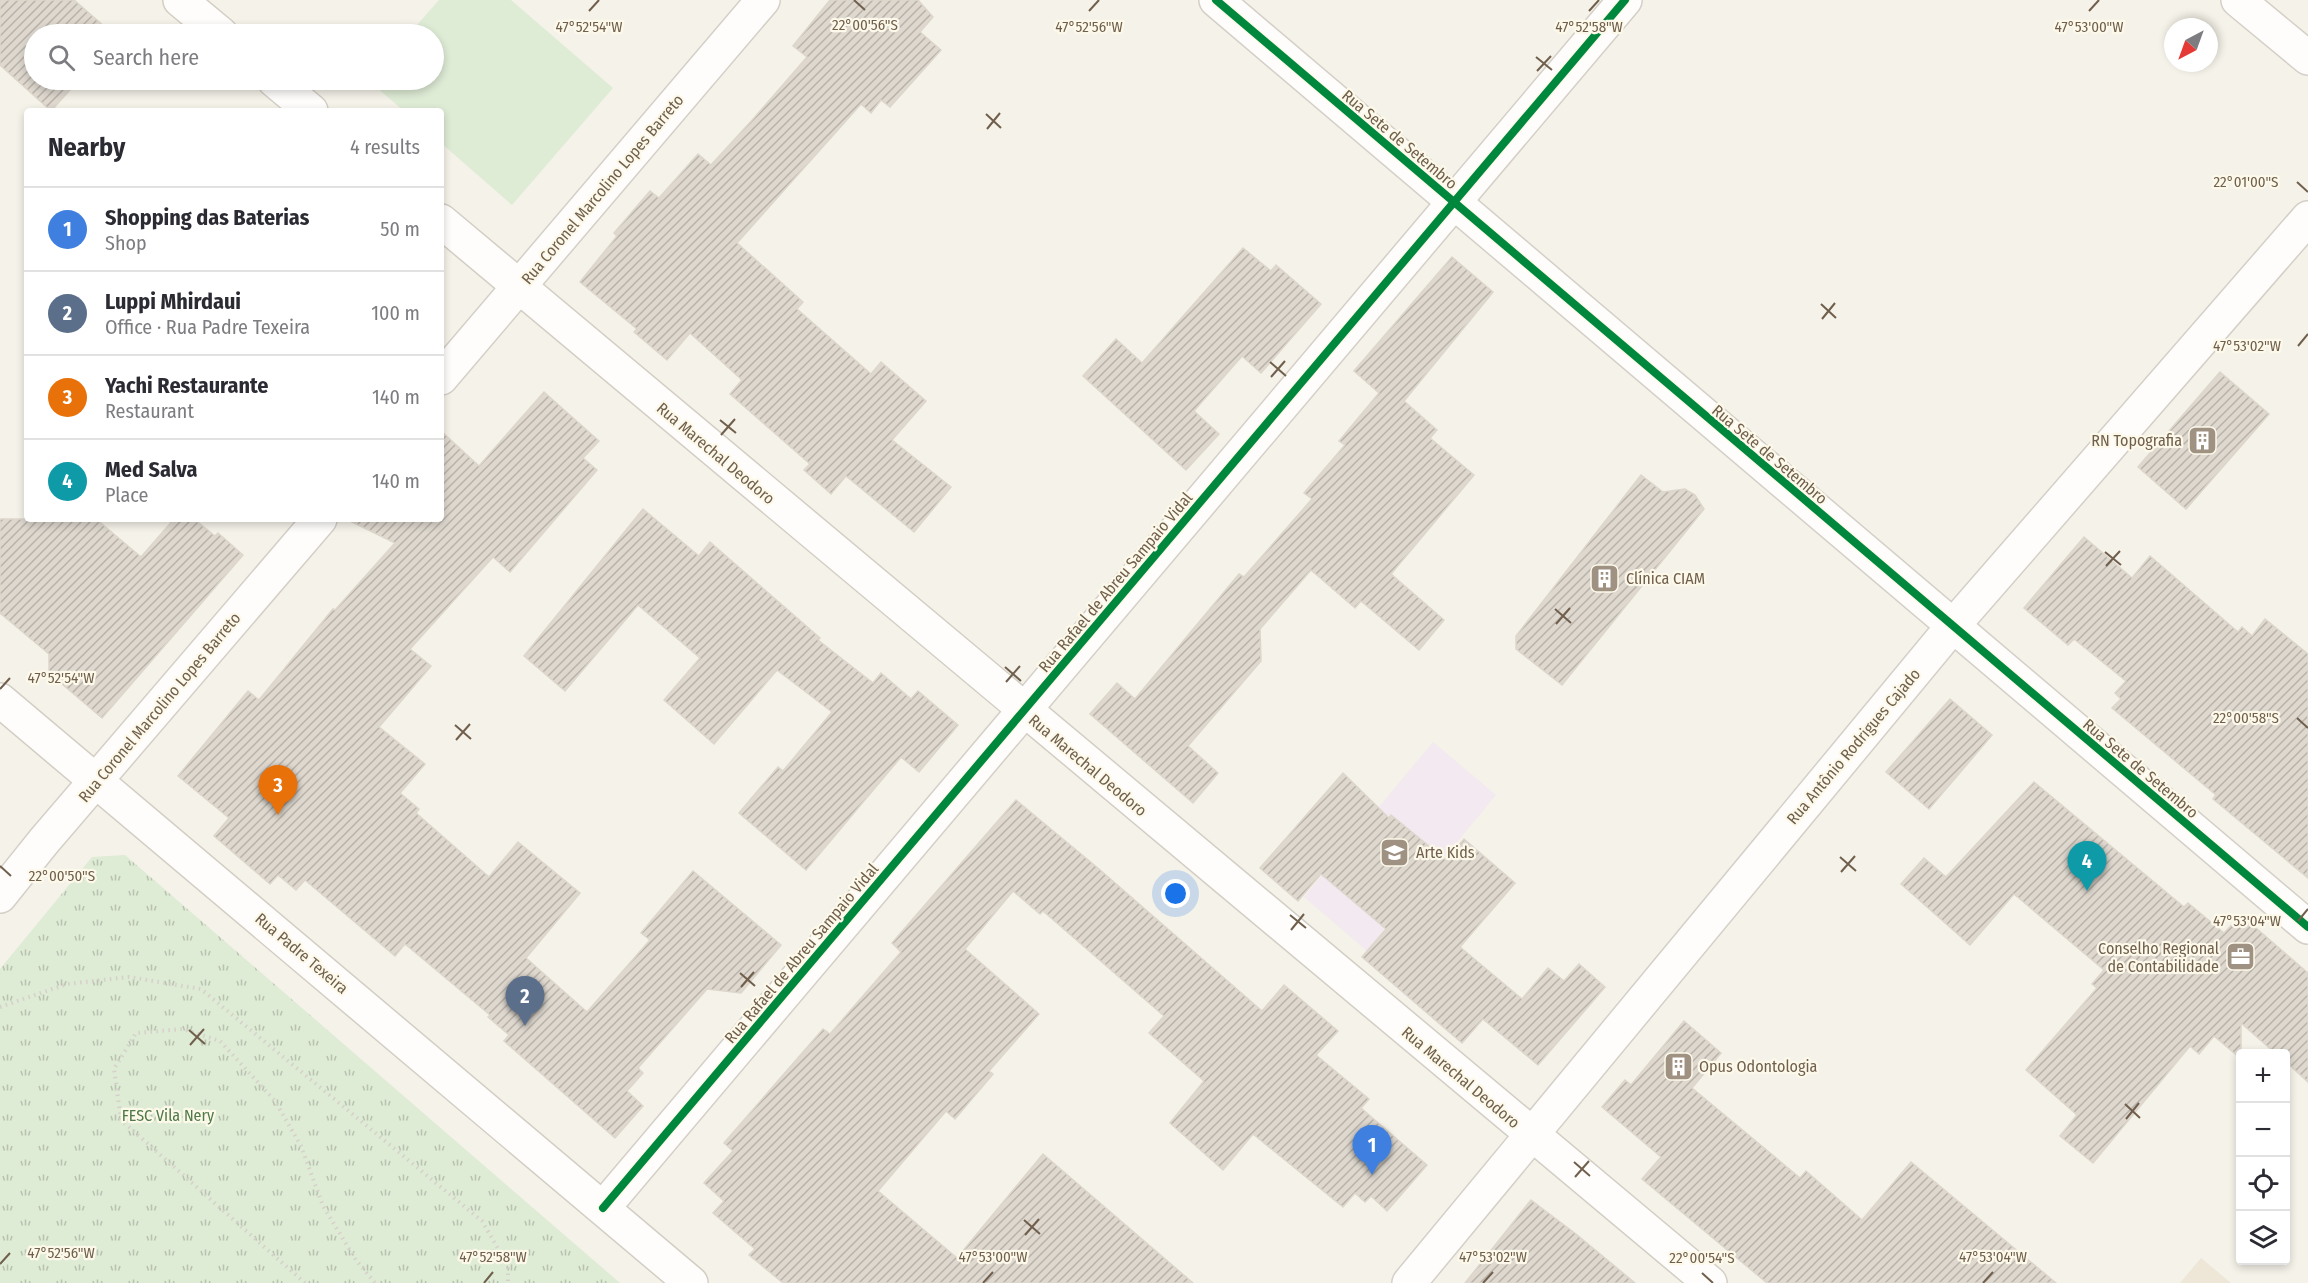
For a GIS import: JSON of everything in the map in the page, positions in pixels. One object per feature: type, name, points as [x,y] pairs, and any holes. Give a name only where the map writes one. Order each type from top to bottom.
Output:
[{"type":"street","points":[[180,0],[209,24]]},
{"type":"street","name":"Rua Coronel Marcolino Lopes Barreto","points":[[444,374],[763,0]]},
{"type":"street","name":"Rua Sete de Setembro","points":[[1216,0],[2308,927]]},
{"type":"street","name":"Rua Rafael de Abreu Sampaio Vidal","points":[[603,1208],[1625,0]]},
{"type":"street","points":[[2238,0],[2308,58]]},
{"type":"street","points":[[286,90],[307,108]]},
{"type":"street","name":"Rua Antônio Rodrigues Cajado","points":[[1408,1283],[1952,627],[2308,218]]},
{"type":"street","name":"Rua Marechal Deodoro","points":[[444,224],[1710,1283]]},
{"type":"street","name":"Rua Coronel Marcolino Lopes Barreto","points":[[0,897],[317,522]]},
{"type":"street","name":"Rua Padre Texeira","points":[[0,700],[692,1283]]},
{"type":"path","points":[[0,1006],[67,984],[129,977],[201,989],[482,1221],[508,1266],[508,1283]]},
{"type":"path","points":[[306,1283],[121,1120],[114,1069],[136,1033],[183,1029],[220,1041],[275,1101],[301,1146],[323,1206],[356,1260],[375,1283]]},
{"type":"shaded area","name":"Arte Kids","points":[[1433,742],[1496,795],[1367,951],[1304,897]]},
{"type":"shaded area","points":[[2201,1258],[2231,1283],[2180,1283]]},
{"type":"green space","points":[[439,0],[511,0],[613,88],[512,205],[444,146],[444,108],[400,108],[380,90],[444,90],[444,24],[418,24]]},
{"type":"green space","name":"FESC Vila Nery","points":[[125,855],[620,1283],[0,1283],[0,969],[92,857]]},
{"type":"building","points":[[0,0],[74,0],[102,24],[24,24],[24,87],[0,65]]},
{"type":"building","points":[[830,0],[918,0],[933,17],[920,32],[941,50],[890,107],[881,100],[871,113],[861,104],[737,243],[803,302],[797,309],[871,374],[881,362],[926,401],[892,440],[951,487],[914,532],[846,476],[831,494],[804,470],[810,464],[730,394],[742,380],[690,333],[667,360],[634,332],[637,329],[580,282],[617,236],[614,233],[650,191],[659,198],[698,154],[711,165],[754,118],[807,57],[793,46]]},
{"type":"building","points":[[28,90],[70,90],[54,108],[48,108]]},
{"type":"building","points":[[1243,248],[1271,271],[1276,265],[1321,304],[1261,373],[1242,356],[1194,411],[1219,434],[1186,470],[1083,376],[1116,339],[1142,363]]},
{"type":"building","points":[[1452,257],[1493,292],[1404,401],[1437,430],[1430,438],[1474,475],[1391,574],[1444,620],[1419,650],[1361,601],[1355,608],[1311,570],[1260,629],[1261,661],[1188,746],[1218,773],[1193,803],[1090,714],[1117,683],[1135,699],[1239,574],[1244,577],[1312,499],[1304,493],[1345,445],[1339,441],[1379,393],[1354,371]]},
{"type":"building","name":"RN Topografia","points":[[2220,372],[2269,414],[2186,509],[2138,467]]},
{"type":"building","points":[[544,392],[599,441],[583,458],[597,470],[510,572],[493,557],[410,649],[431,666],[379,727],[425,764],[400,793],[419,809],[416,813],[489,877],[518,842],[580,893],[526,958],[587,1012],[650,940],[641,933],[693,871],[781,945],[741,993],[707,989],[638,1068],[643,1073],[627,1091],[643,1106],[615,1138],[504,1041],[509,1035],[488,1017],[490,1015],[405,944],[395,956],[305,880],[296,890],[278,875],[270,884],[214,836],[229,818],[178,776],[248,691],[259,700],[333,609],[335,610],[395,543],[352,522],[444,522],[444,434],[479,466]]},
{"type":"building","name":"Clínica CIAM","points":[[1641,475],[1663,492],[1685,489],[1695,495],[1704,509],[1562,685],[1516,649],[1516,636]]},
{"type":"building","points":[[643,509],[699,556],[710,542],[820,638],[818,640],[873,683],[881,673],[911,699],[918,691],[958,725],[919,772],[901,757],[806,870],[739,813],[778,767],[783,771],[832,712],[777,670],[714,744],[664,700],[700,658],[638,605],[565,691],[524,656]]},
{"type":"building","points":[[0,519],[24,519],[24,522],[100,522],[141,557],[171,522],[198,522],[215,536],[218,533],[243,555],[102,718],[49,673],[49,654],[0,613]]},
{"type":"building","points":[[2084,537],[2132,578],[2150,556],[2238,632],[2242,627],[2252,636],[2265,619],[2308,654],[2308,878],[2213,799],[2216,795],[2112,708],[2121,699],[2115,693],[2126,681],[2074,639],[2068,645],[2024,608]]},
{"type":"building","points":[[1950,699],[1992,735],[1929,809],[1886,772]]},
{"type":"building","points":[[1343,773],[1389,818],[1391,815],[1446,860],[1464,839],[1515,883],[1460,947],[1522,999],[1548,968],[1564,981],[1579,964],[1605,987],[1538,1065],[1483,1019],[1462,1043],[1362,957],[1386,929],[1321,874],[1298,901],[1260,868]]},
{"type":"building","points":[[2034,782],[2184,907],[2188,903],[2224,933],[2241,915],[2308,973],[2308,1082],[2290,1066],[2290,1049],[2270,1049],[2241,1023],[2241,1049],[2236,1049],[2236,1055],[2214,1036],[2199,1054],[2190,1046],[2093,1163],[2060,1136],[2077,1115],[2026,1070],[2097,988],[2092,984],[2104,970],[2014,894],[1970,945],[1901,884],[1924,858],[1946,877]]},
{"type":"building","points":[[1016,800],[1262,1011],[1284,985],[1338,1031],[1316,1055],[1369,1099],[1361,1108],[1427,1165],[1387,1211],[1371,1196],[1365,1202],[1355,1193],[1343,1207],[1253,1134],[1223,1170],[1170,1123],[1204,1081],[1149,1033],[1164,1016],[1043,911],[1040,914],[1013,891],[965,949],[1039,1014],[989,1071],[993,1074],[955,1119],[946,1111],[878,1191],[957,1258],[1043,1154],[1193,1283],[783,1283],[749,1255],[755,1249],[713,1213],[724,1201],[704,1183],[733,1151],[724,1143],[823,1029],[830,1034],[901,952],[892,943]]},
{"type":"building","points":[[1684,1021],[1721,1053],[1692,1088],[1800,1178],[1806,1171],[1862,1220],[1911,1162],[2056,1283],[1767,1283],[1642,1179],[1661,1157],[1602,1107],[1625,1080],[1631,1085]]},
{"type":"building","points":[[1531,1200],[1576,1234],[1635,1283],[1465,1283]]},
{"type":"cycle path","points":[[1216,0],[2308,927]]},
{"type":"cycle path","points":[[603,1208],[1625,0]]},
{"type":"place","name":"RN Topografia","points":[[2203,440]]},
{"type":"place","name":"Clínica CIAM","points":[[1605,578]]},
{"type":"place","name":"Yachi Restaurante","points":[[278,815]]},
{"type":"place","name":"Arte Kids","points":[[1395,852]]},
{"type":"place","name":"Med Salva","points":[[2087,891]]},
{"type":"place","name":"Conselho Regional de Contabilidade","points":[[2240,957]]},
{"type":"place","name":"Luppi Mhirdaui","points":[[525,1026]]},
{"type":"place","name":"Opus Odontologia","points":[[1678,1066]]},
{"type":"place","name":"Shopping das Baterias","points":[[1372,1175]]}]
